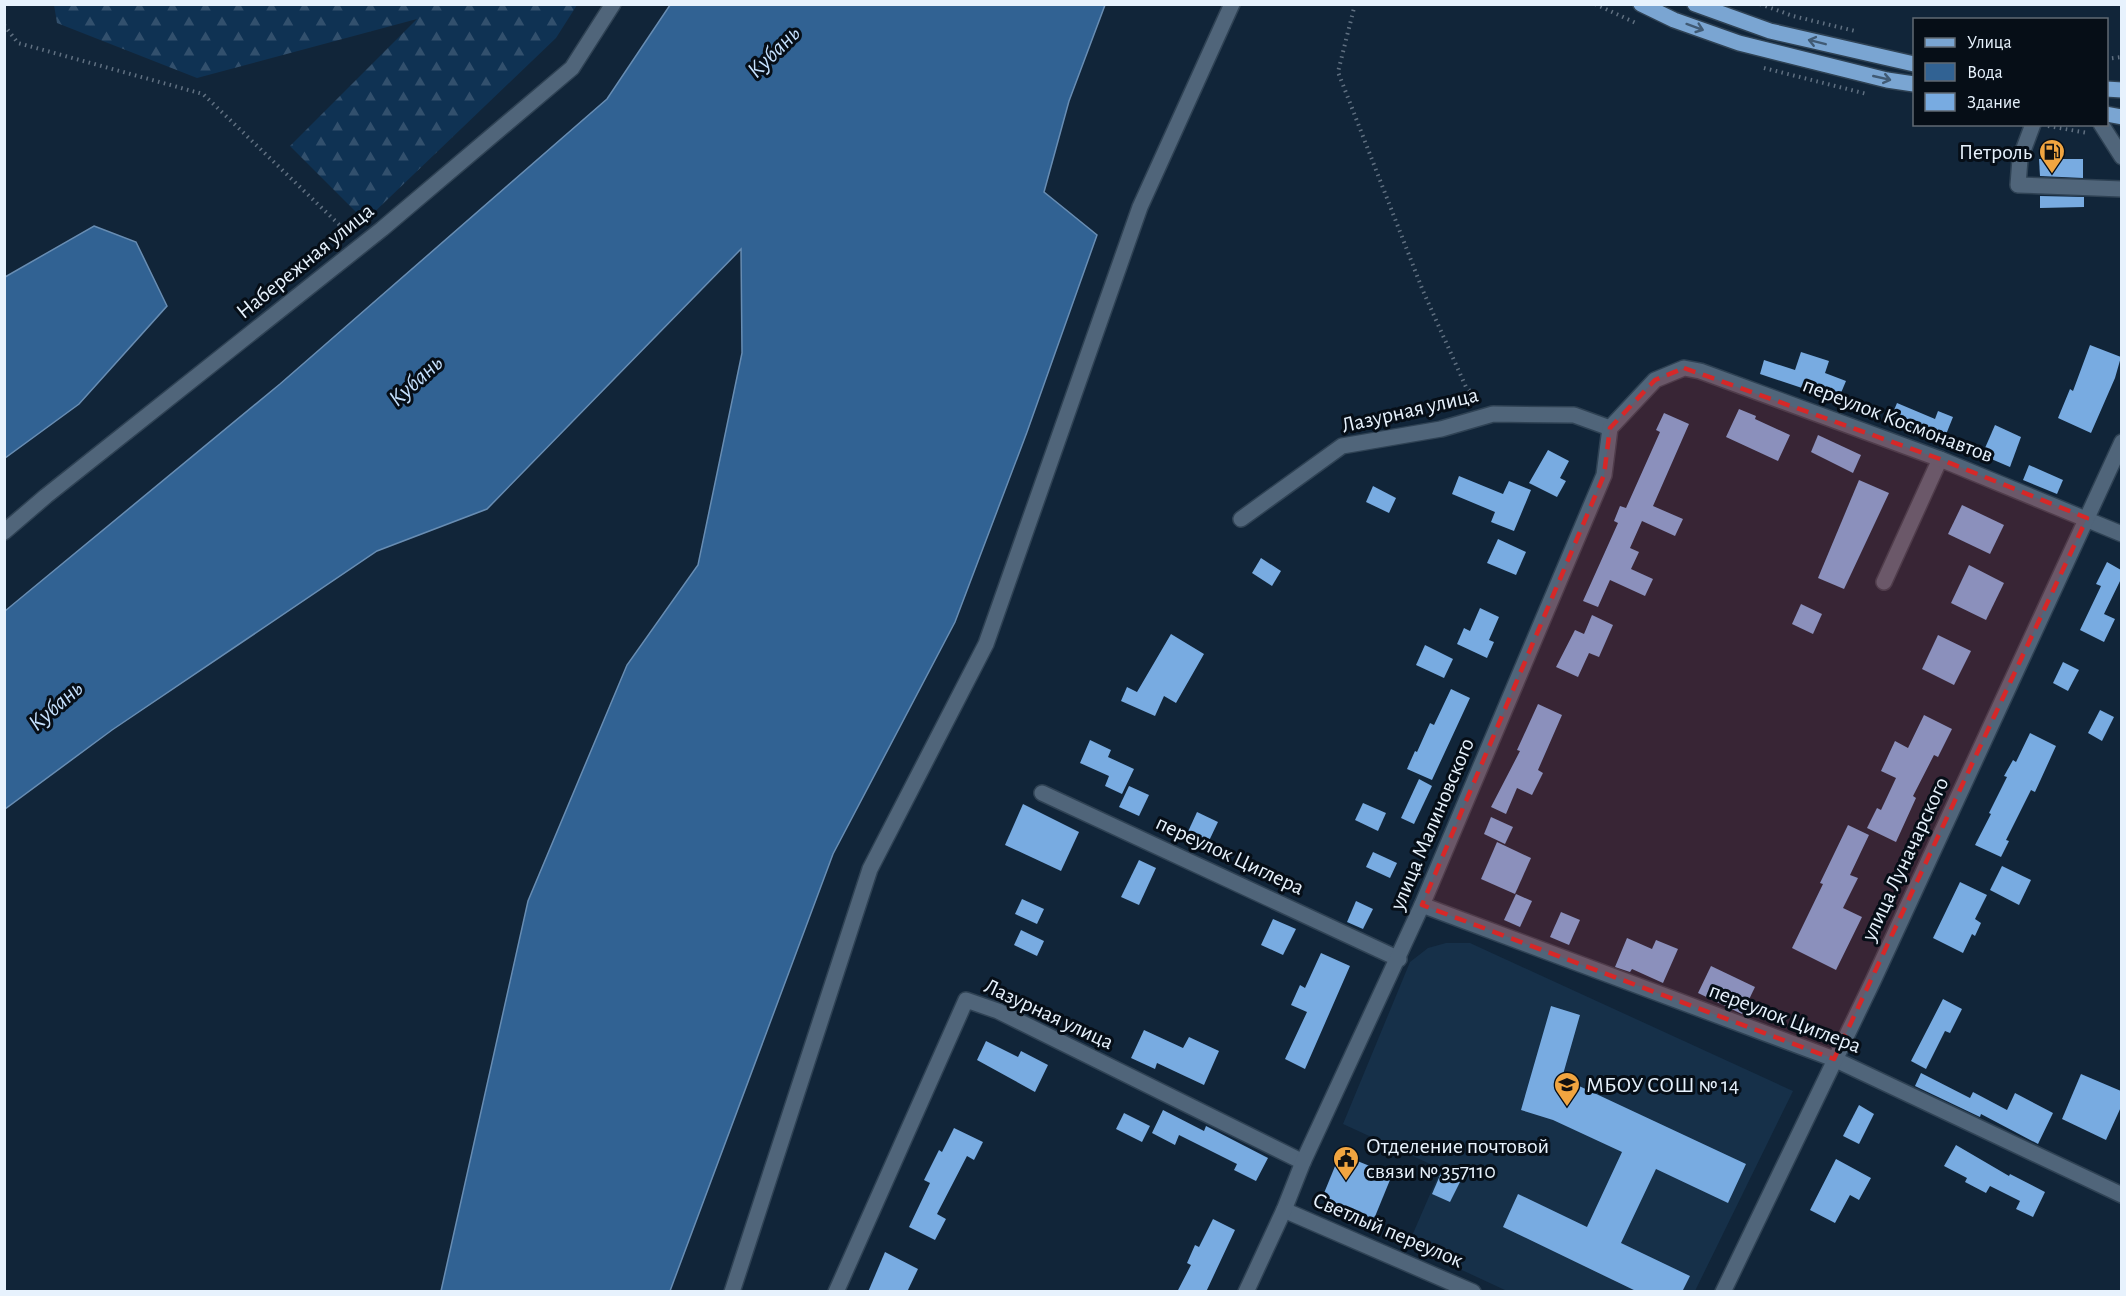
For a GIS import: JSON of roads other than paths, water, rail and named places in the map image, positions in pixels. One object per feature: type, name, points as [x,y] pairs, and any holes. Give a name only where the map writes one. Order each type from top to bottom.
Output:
[{"type":"main road","points":[[1641,4],[1674,20],[1739,43],[1887,80],[1913,84]]},
{"type":"main road","points":[[1695,4],[1770,31],[1913,64]]},
{"type":"street","name":"Набережная улица","points":[[4,532],[46,496],[361,246],[572,68],[613,4]]},
{"type":"street","points":[[732,1292],[870,868],[986,644],[1140,207],[1232,4]]},
{"type":"street","points":[[2032,126],[2020,159],[2018,185],[2121,189]]},
{"type":"street","points":[[2105,131],[2121,157]]},
{"type":"street","name":"переулок Космонавтов","points":[[1610,428],[1655,380],[1684,368],[1700,371],[1940,459],[2121,534]]},
{"type":"street","name":"Лазурная улица","points":[[1241,519],[1342,446],[1441,429],[1493,414],[1574,415],[1610,428]]},
{"type":"street","name":"улица Малиновского","points":[[1246,1292],[1284,1210],[1303,1162],[1399,959],[1604,475],[1610,428]]},
{"type":"street","name":"улица Луначарского","points":[[1723,1292],[1873,981],[2121,442]]},
{"type":"street","points":[[1884,582],[1940,459]]},
{"type":"street","name":"переулок Циглера","points":[[1042,793],[1399,959]]},
{"type":"street","name":"переулок Циглера","points":[[1422,905],[1834,1059],[2121,1195]]},
{"type":"street","name":"Лазурная улица","points":[[836,1292],[966,1000],[998,1011],[1303,1162]]},
{"type":"street","name":"Светлый переулок","points":[[1284,1210],[1473,1292]]},
{"type":"water","name":"Кубань","points":[[670,5],[1105,5],[1069,101],[1044,192],[1097,235],[1027,432],[955,622],[833,854],[670,1291],[441,1291],[528,901],[627,665],[698,565],[742,353],[741,249],[487,509],[377,551],[112,730],[5,809],[5,611],[280,384],[607,99]]},
{"type":"water","points":[[94,226],[136,242],[167,306],[79,404],[5,458],[5,277]]},
{"type":"place","name":"Петроль","points":[[2052,175]]},
{"type":"place","name":"МБОУ СОШ № 14","points":[[1567,1108]]},
{"type":"place","name":"Отделение почтовой связи № 357110","points":[[1346,1182]]}]
